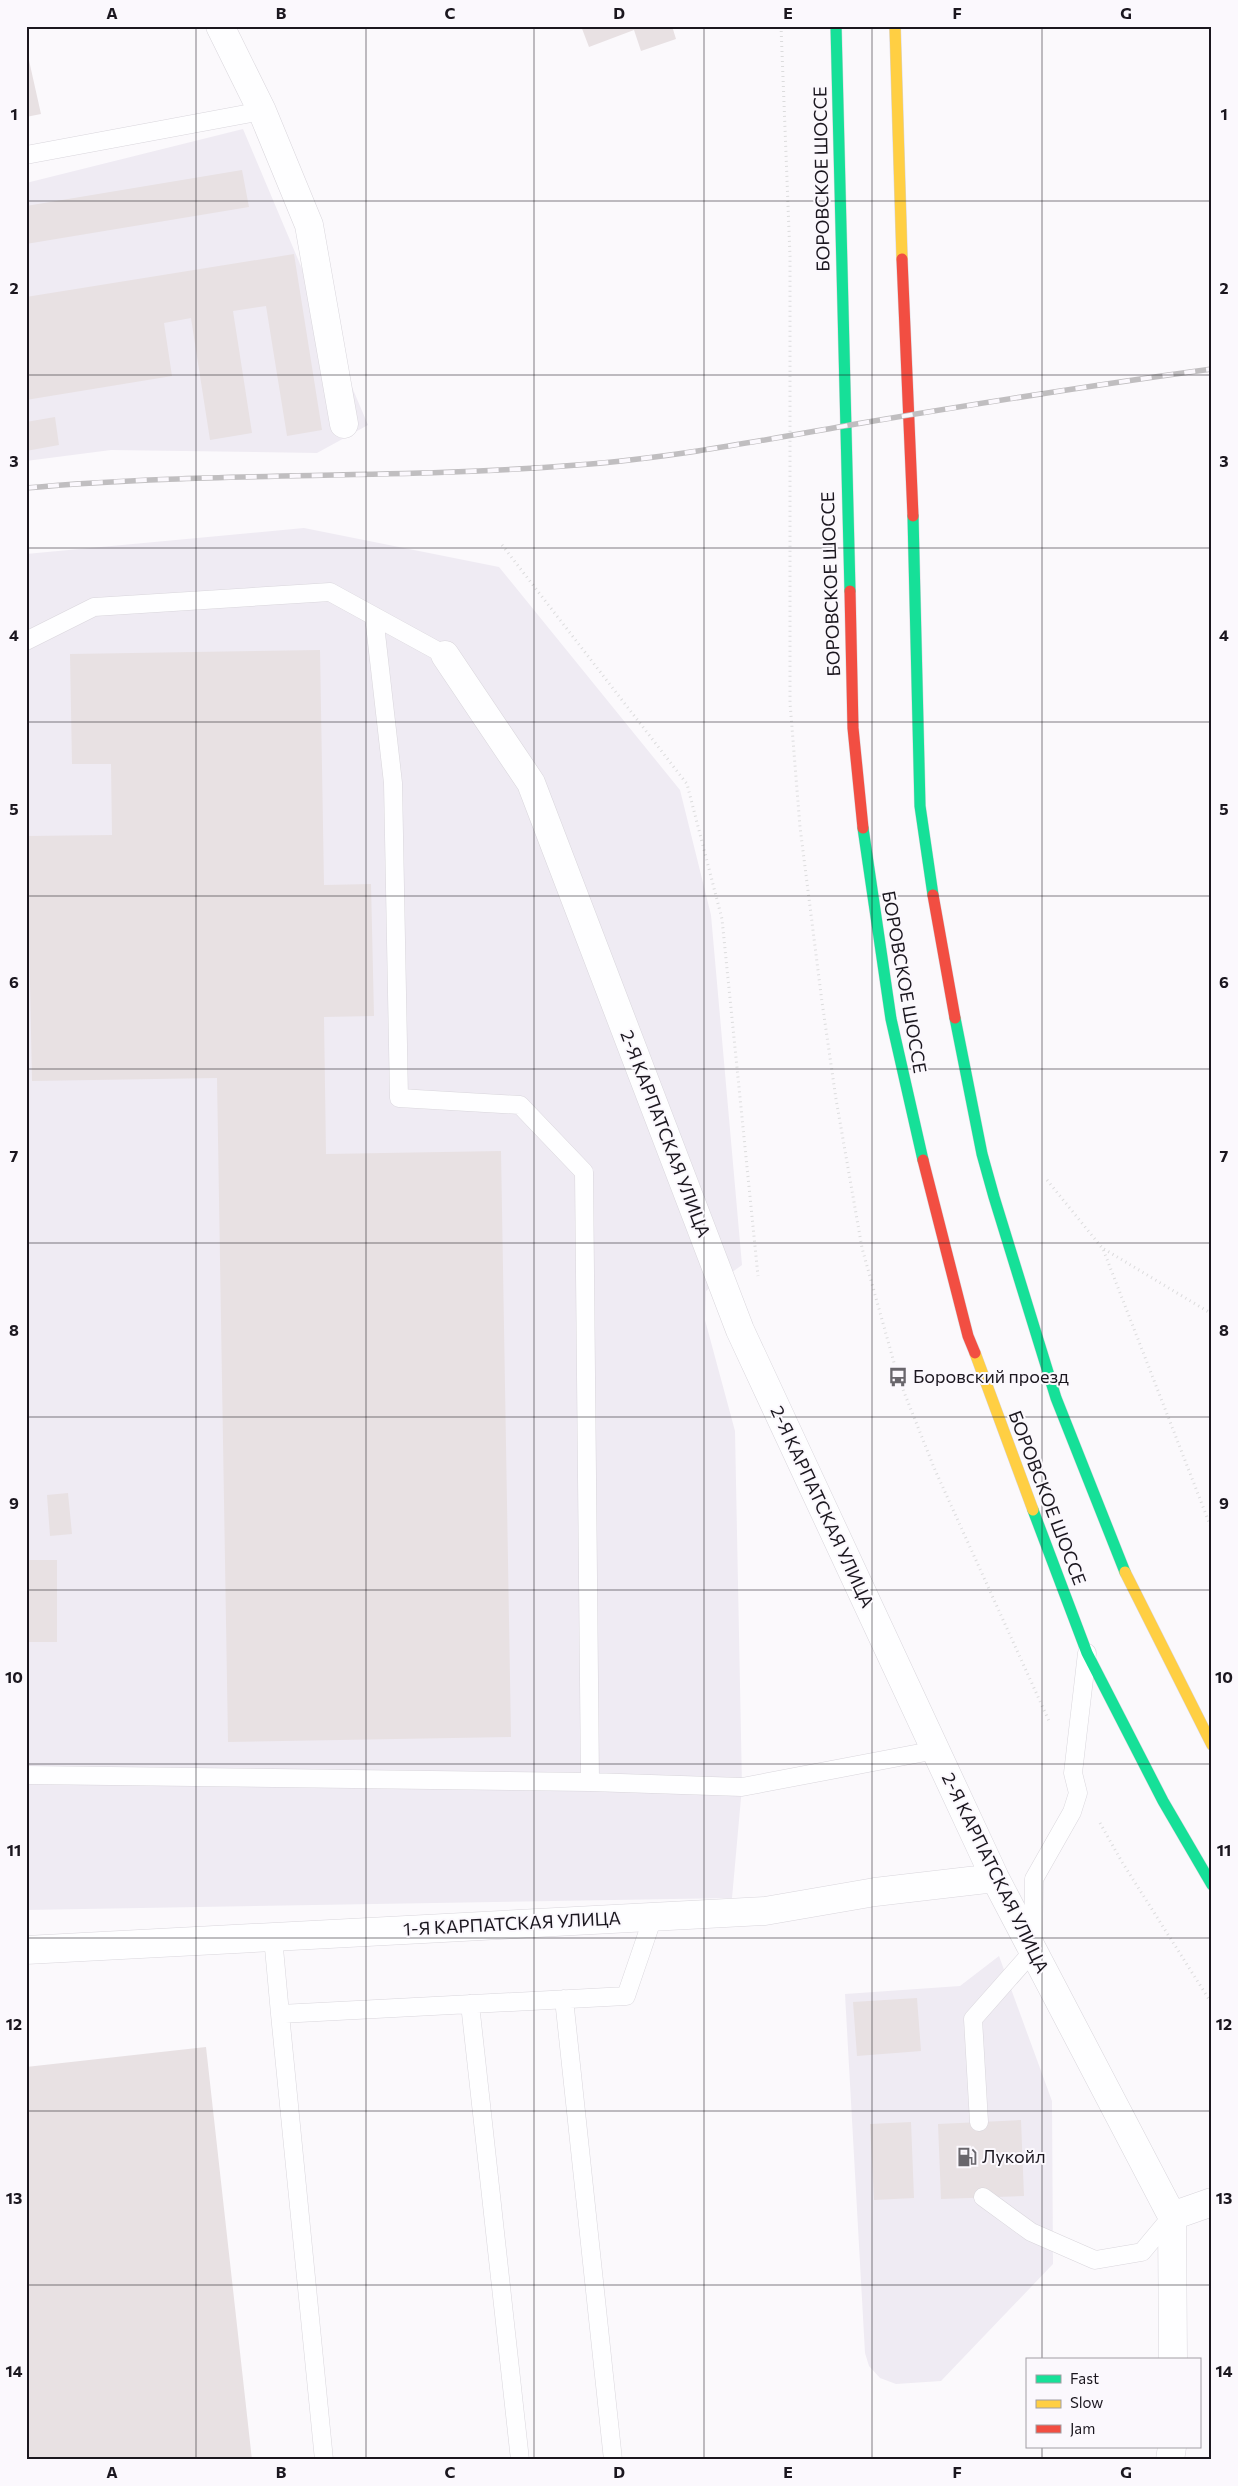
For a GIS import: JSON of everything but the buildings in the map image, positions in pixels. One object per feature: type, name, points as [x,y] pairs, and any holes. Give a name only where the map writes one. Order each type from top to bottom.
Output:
[{"type":"main road","name":"БОРОВСКОЕ ШОССЕ","points":[[836,26],[853,728],[859,800],[873,914],[891,1019],[912,1118],[968,1336],[1087,1652],[1163,1801],[1212,1885]]},
{"type":"main road","points":[[895,26],[901,242],[912,496],[920,806],[937,927],[982,1154],[1056,1398],[1129,1582],[1212,1745]]},
{"type":"street","points":[[220,26],[262,111],[309,225],[344,424]]},
{"type":"street","name":"2-Я КАРПАТСКАЯ УЛИЦА","points":[[444,655],[531,783],[740,1330],[995,1878],[1172,2216],[1173,2358]]},
{"type":"street","name":"1-Я КАРПАТСКАЯ УЛИЦА","points":[[26,1950],[765,1911],[875,1892],[995,1878]]},
{"type":"street","points":[[1172,2216],[1212,2202]]},
{"type":"lane","points":[[26,155],[262,111]]},
{"type":"lane","points":[[26,641],[94,607],[330,592],[444,655]]},
{"type":"lane","points":[[374,616],[393,783],[398,1098],[520,1105],[584,1172],[590,1782]]},
{"type":"lane","points":[[979,2122],[973,2019],[1033,1951],[1034,1879],[1072,1812],[1078,1793],[1073,1773],[1087,1652]]},
{"type":"lane","points":[[26,1775],[590,1782],[742,1787],[936,1750]]},
{"type":"lane","points":[[280,2014],[626,1996],[652,1917]]},
{"type":"lane","points":[[273,1937],[324,2460]]},
{"type":"lane","points":[[564,1999],[612,2460]]},
{"type":"lane","points":[[470,2004],[520,2460]]},
{"type":"lane","points":[[983,2197],[1031,2232],[1095,2260],[1142,2252],[1172,2216]]},
{"type":"path","points":[[502,545],[687,784],[722,919],[759,1284]]},
{"type":"path","points":[[1047,1180],[1103,1249],[1212,1530]]},
{"type":"path","points":[[1103,1249],[1212,1314]]},
{"type":"shaded area","points":[[243,129],[368,425],[317,453],[111,450],[26,461],[26,183]]},
{"type":"shaded area","points":[[304,528],[499,567],[680,790],[711,915],[742,1265],[706,1291],[705,1320],[735,1431],[742,1787],[732,1898],[26,1910],[26,554]]},
{"type":"shaded area","points":[[999,1956],[1052,2101],[1053,2264],[941,2381],[896,2384],[880,2378],[869,2366],[865,2353],[845,1994],[960,1986]]},
{"type":"railway","points":[[26,488],[164,479],[508,470],[612,462],[717,448],[990,402],[1212,369]]},
{"type":"traffic: fast","points":[[836,26],[850,591]]},
{"type":"traffic: fast","points":[[913,516],[920,806],[933,895]]},
{"type":"traffic: fast","points":[[863,828],[891,1019],[923,1160]]},
{"type":"traffic: fast","points":[[955,1018],[982,1154],[994,1197],[1056,1398],[1125,1572]]},
{"type":"traffic: fast","points":[[1033,1510],[1087,1653],[1163,1801],[1212,1885]]},
{"type":"traffic: slow","points":[[895,26],[902,259]]},
{"type":"traffic: slow","points":[[975,1353],[1033,1510]]},
{"type":"traffic: slow","points":[[1125,1572],[1212,1745]]},
{"type":"traffic: jam","points":[[902,259],[913,516]]},
{"type":"traffic: jam","points":[[850,591],[853,728],[863,828]]},
{"type":"traffic: jam","points":[[933,895],[955,1018]]},
{"type":"traffic: jam","points":[[923,1160],[968,1336],[975,1353]]},
{"type":"place","name":"Боровский проезд","points":[[898,1377]]},
{"type":"place","name":"Лукойл","points":[[967,2157]]}]
